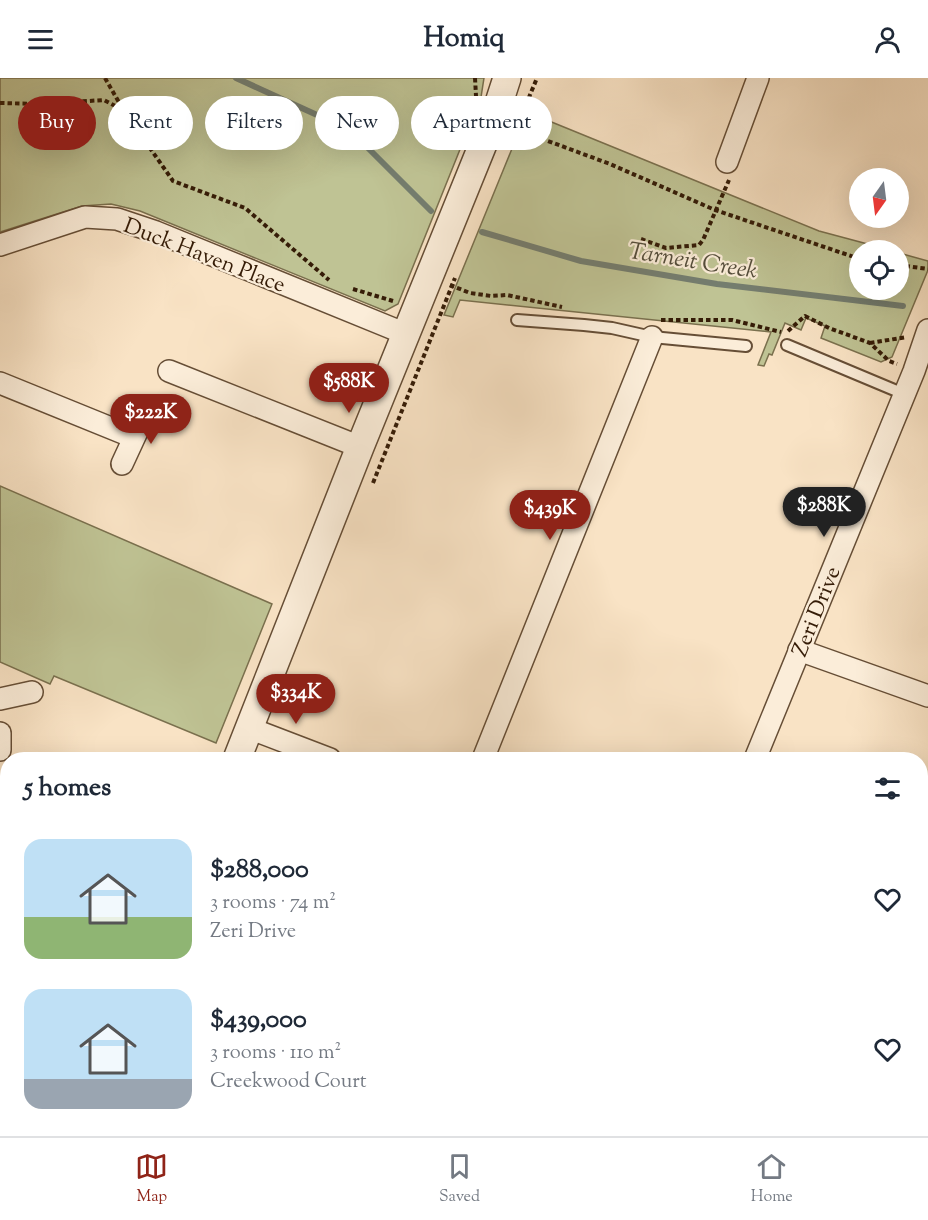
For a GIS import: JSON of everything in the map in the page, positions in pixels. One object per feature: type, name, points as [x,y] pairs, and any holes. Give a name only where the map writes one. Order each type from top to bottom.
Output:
[{"type":"street","points":[[725,161],[758,78]]},
{"type":"street","points":[[505,80],[506,96]]},
{"type":"street","points":[[240,752],[406,334],[440,282],[493,150]]},
{"type":"street","name":"Duck Haven Place","points":[[0,244],[85,217],[117,219],[156,231],[406,334]]},
{"type":"street","points":[[486,752],[655,328]]},
{"type":"street","name":"Zeri Drive","points":[[758,752],[904,394],[921,374],[927,332]]},
{"type":"street","points":[[169,371],[360,447]]},
{"type":"street","points":[[0,383],[133,437]]},
{"type":"street","points":[[122,464],[147,410]]},
{"type":"street","points":[[799,650],[928,696]]},
{"type":"street","points":[[0,699],[32,692]]},
{"type":"street","points":[[249,728],[312,752]]},
{"type":"street","points":[[0,732],[0,750]]},
{"type":"lane","points":[[517,320],[603,327],[655,328],[746,346]]},
{"type":"lane","points":[[787,345],[904,394]]},
{"type":"path","points":[[105,78],[115,96]]},
{"type":"path","points":[[523,96],[537,78]]},
{"type":"path","points":[[0,103],[40,104],[104,100],[108,102]]},
{"type":"path","points":[[552,142],[610,164],[715,210],[849,255]]},
{"type":"path","points":[[152,150],[174,181],[245,208],[330,281]]},
{"type":"path","points":[[641,239],[666,248],[699,245],[726,184],[725,161]]},
{"type":"path","points":[[909,266],[928,269]]},
{"type":"path","points":[[440,282],[456,276]]},
{"type":"path","points":[[440,282],[470,293],[530,298],[571,310]]},
{"type":"path","points":[[369,493],[440,282]]},
{"type":"path","points":[[351,288],[393,302],[397,292]]},
{"type":"path","points":[[655,328],[732,320],[781,333],[788,331],[805,316],[870,344],[889,361],[921,374]]},
{"type":"path","points":[[870,344],[927,332]]},
{"type":"green space","points":[[0,78],[484,78],[481,96],[411,96],[411,150],[460,150],[398,304],[385,311],[140,211],[111,204],[82,206],[0,232]]},
{"type":"green space","points":[[552,122],[819,231],[853,240],[849,240],[849,300],[909,300],[909,256],[928,261],[928,270],[892,357],[881,362],[821,338],[825,326],[806,318],[801,330],[785,323],[772,355],[769,354],[764,366],[758,365],[771,332],[460,300],[453,317],[444,315],[511,150],[552,150]]},
{"type":"green space","points":[[0,486],[272,604],[216,743],[54,676],[50,684],[0,662]]},
{"type":"waterway","name":"Tarneit Creek","points":[[236,78],[350,130],[431,211]]},
{"type":"waterway","name":"Tarneit Creek","points":[[482,232],[581,261],[717,284],[903,306]]}]
